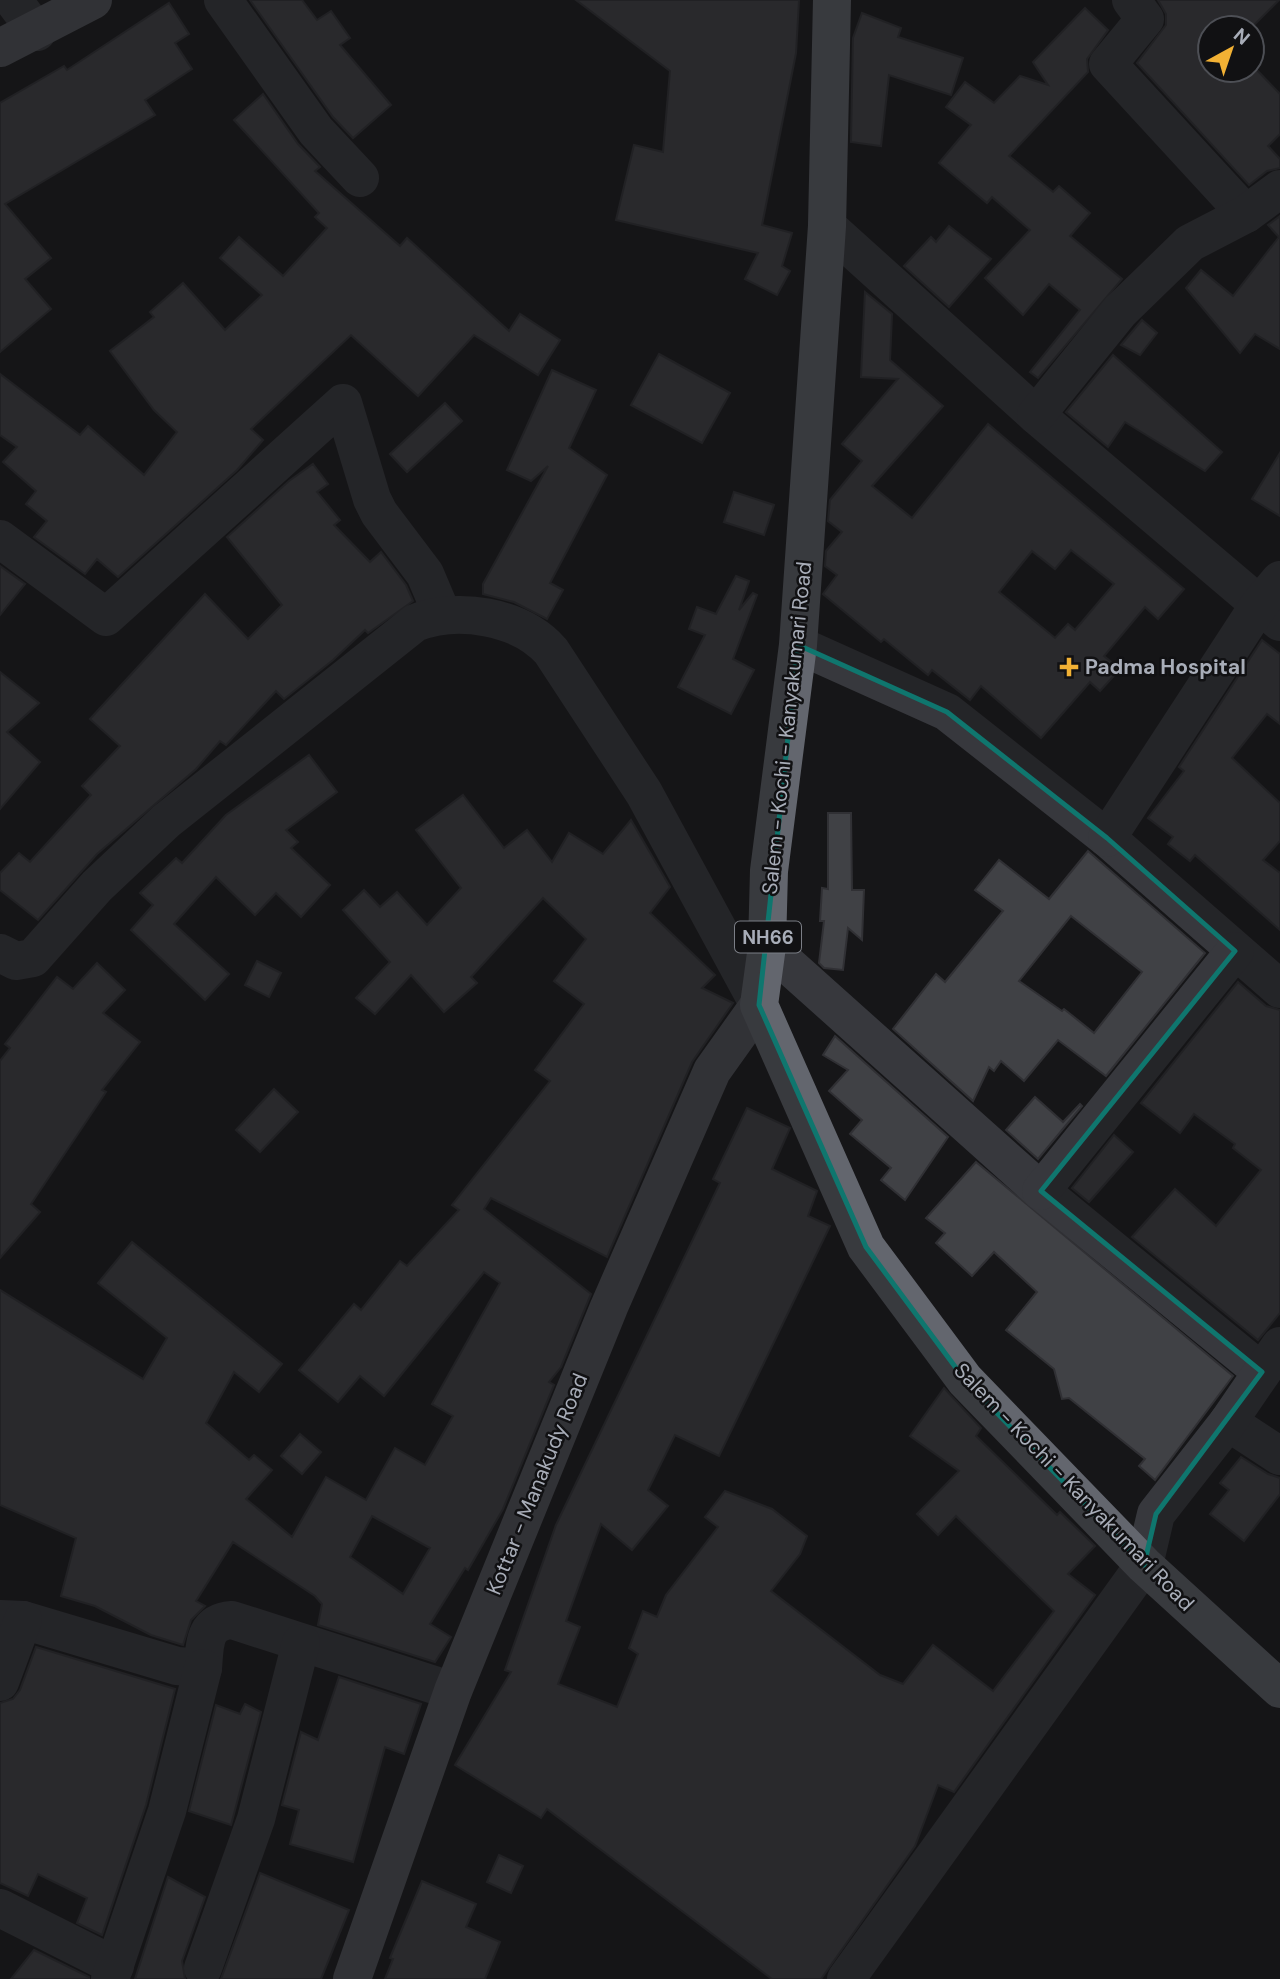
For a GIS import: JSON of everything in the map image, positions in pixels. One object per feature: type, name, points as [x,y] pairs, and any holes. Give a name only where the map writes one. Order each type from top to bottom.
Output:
[{"type":"highway","name":"Salem - Kochi - Kanyakumari Road","points":[[832,0],[827,226],[798,645],[769,872],[767,946],[759,1005],[866,1247],[965,1380],[1144,1565],[1280,1689]]},
{"type":"main road","points":[[0,48],[37,32],[93,0]]},
{"type":"main road","name":"Kottar - Manakudy Road","points":[[352,1979],[453,1691],[609,1307],[712,1071],[759,1005]]},
{"type":"street","points":[[13,0],[37,32]]},
{"type":"street","points":[[223,0],[316,131],[360,178]]},
{"type":"street","points":[[1131,0],[1146,19],[1108,64],[1246,215]]},
{"type":"street","points":[[1036,415],[1120,311],[1190,243],[1246,215],[1280,189]]},
{"type":"street","points":[[827,226],[1036,415],[1273,602],[1107,838]]},
{"type":"street","points":[[0,539],[106,617],[343,403],[372,499],[379,513],[425,574],[442,614]]},
{"type":"street","points":[[0,953],[16,961],[33,958],[97,886],[166,821],[415,623],[442,614],[490,619],[520,627],[542,640],[551,651],[644,793],[759,1005]]},
{"type":"street","points":[[798,645],[947,712],[1107,838],[1280,989]]},
{"type":"street","points":[[767,946],[1041,1191],[1271,1359],[1228,1422],[1156,1514],[1144,1565],[846,1979]]},
{"type":"street","points":[[1041,1191],[1235,951]]},
{"type":"street","points":[[1228,1422],[1280,1456]]},
{"type":"street","points":[[0,1682],[12,1620],[177,1666],[203,1668]]},
{"type":"street","points":[[0,1908],[113,1973],[167,1811],[203,1668],[206,1636],[210,1628],[222,1621],[232,1620],[453,1691]]},
{"type":"street","points":[[203,1968],[256,1819],[301,1643]]},
{"type":"highlighted area","points":[[798,645],[947,712],[1107,838],[1235,951],[1041,1191],[1262,1372],[1156,1514],[1144,1565],[965,1380],[866,1247],[759,1005]]},
{"type":"building","points":[[250,0],[302,0],[317,20],[331,11],[350,38],[340,45],[391,105],[353,138],[333,117]]},
{"type":"building","points":[[576,0],[799,0],[796,53],[762,225],[792,233],[782,266],[790,271],[777,295],[745,279],[758,253],[616,220],[634,145],[663,152],[670,71]]},
{"type":"building","points":[[1158,0],[1279,0],[1265,14],[1196,14],[1196,84],[1266,84],[1266,80],[1280,94],[1280,134],[1268,146],[1280,159],[1280,168],[1267,171],[1249,185],[1137,63],[1166,25],[1166,14]]},
{"type":"building","points":[[169,3],[189,34],[175,43],[192,69],[145,100],[155,115],[5,204],[51,258],[25,279],[51,309],[0,352],[0,103],[64,66],[67,70]]},
{"type":"building","points":[[1085,8],[1108,30],[1087,59],[1088,72],[1009,156],[1053,192],[1059,186],[1090,213],[1070,236],[1122,279],[1038,378],[1030,372],[1080,310],[1049,284],[1023,315],[985,278],[1030,230],[992,197],[987,203],[939,163],[971,125],[946,107],[965,82],[994,103],[1020,76],[1048,85],[1033,62]]},
{"type":"building","points":[[862,13],[901,28],[898,37],[963,58],[951,95],[889,75],[881,146],[851,142],[853,38]]},
{"type":"building","points":[[263,94],[298,144],[320,167],[315,171],[400,246],[407,238],[509,331],[520,314],[560,340],[538,375],[474,335],[418,396],[351,335],[251,429],[263,440],[237,470],[118,577],[97,559],[85,574],[34,537],[47,521],[26,504],[36,491],[3,462],[17,447],[0,435],[0,374],[80,435],[88,426],[144,475],[177,432],[154,410],[110,351],[154,317],[150,312],[183,283],[225,330],[262,295],[220,258],[239,237],[283,276],[327,228],[315,217],[319,213],[234,120]]},
{"type":"building","points":[[1280,216],[1280,349],[1255,334],[1240,353],[1186,288],[1201,270],[1233,296],[1279,237],[1268,225]]},
{"type":"building","points":[[949,226],[991,259],[949,307],[904,266],[931,237],[936,242]]},
{"type":"building","points":[[865,292],[892,314],[890,360],[943,406],[872,486],[912,518],[988,424],[1184,589],[1158,619],[1145,607],[1104,656],[1120,669],[1100,691],[1090,682],[1041,738],[981,686],[970,700],[932,670],[928,675],[884,639],[881,642],[823,594],[837,575],[825,566],[826,551],[842,532],[828,521],[830,500],[862,461],[842,444],[898,379],[861,377]],"holes":[[[1071,550],[1114,584],[1075,630],[1068,624],[1055,638],[999,592],[1032,551],[1055,569]]]},
{"type":"building","points":[[1142,320],[1157,333],[1140,355],[1121,345]]},
{"type":"building","points":[[659,354],[730,393],[702,443],[631,405]]},
{"type":"building","points":[[1113,355],[1222,452],[1205,471],[1125,422],[1108,447],[1066,412]]},
{"type":"building","points":[[552,370],[596,390],[569,448],[607,475],[550,583],[563,590],[547,619],[514,602],[483,594],[483,584],[548,466],[531,481],[507,470]]},
{"type":"building","points":[[445,403],[462,421],[407,472],[390,454]]},
{"type":"building","points":[[1280,453],[1280,516],[1252,499]]},
{"type":"building","points":[[313,464],[328,484],[317,492],[340,520],[334,525],[370,562],[381,552],[406,585],[413,601],[368,633],[365,630],[284,699],[276,691],[226,745],[220,741],[196,769],[97,854],[38,920],[0,890],[0,873],[19,853],[30,862],[91,795],[82,786],[120,746],[90,719],[205,594],[248,639],[282,605],[227,537],[289,481]]},
{"type":"building","points":[[734,492],[774,505],[764,535],[724,522]]},
{"type":"building","points":[[0,566],[25,584],[0,615]]},
{"type":"building","points":[[736,576],[749,581],[739,610],[753,593],[757,595],[733,659],[754,670],[731,714],[678,687],[705,635],[689,629],[697,607],[716,614]]},
{"type":"building","points":[[1262,640],[1280,654],[1280,724],[1267,714],[1232,758],[1280,803],[1280,841],[1263,860],[1280,873],[1280,930],[1195,855],[1190,861],[1168,844],[1173,837],[1148,818],[1184,771],[1179,767]]},
{"type":"building","points":[[0,672],[39,703],[7,732],[40,762],[0,809]]},
{"type":"building","points":[[309,755],[337,792],[286,830],[298,842],[291,848],[330,885],[301,917],[276,893],[255,915],[216,877],[174,924],[229,974],[205,1000],[131,930],[153,905],[140,893],[176,858],[182,863],[226,815]]},
{"type":"building","points":[[463,795],[504,848],[527,830],[552,862],[569,833],[603,854],[631,820],[670,887],[650,913],[715,975],[702,988],[733,1003],[692,1062],[607,1257],[491,1198],[484,1209],[591,1294],[561,1367],[549,1382],[554,1385],[503,1509],[468,1570],[465,1568],[430,1624],[451,1637],[435,1662],[318,1625],[322,1604],[315,1596],[233,1542],[196,1601],[205,1606],[191,1620],[183,1645],[151,1635],[95,1606],[61,1596],[76,1538],[0,1505],[0,1290],[143,1379],[167,1338],[98,1283],[132,1242],[282,1364],[259,1392],[234,1372],[206,1423],[249,1460],[254,1455],[272,1470],[246,1499],[292,1537],[326,1477],[366,1500],[395,1448],[425,1465],[453,1416],[432,1404],[500,1283],[484,1272],[384,1396],[360,1376],[338,1402],[299,1370],[354,1304],[361,1310],[400,1261],[407,1266],[459,1210],[452,1205],[550,1081],[535,1070],[584,1004],[554,981],[586,939],[543,898],[471,977],[477,983],[444,1012],[411,975],[375,1014],[356,998],[390,962],[343,910],[364,890],[380,907],[397,892],[427,925],[461,888],[416,830]],"holes":[[[372,1516],[430,1548],[403,1594],[350,1557]]]},
{"type":"building","points":[[828,813],[851,813],[852,890],[864,890],[862,940],[848,928],[843,970],[824,968],[819,963],[824,921],[820,921],[822,888],[828,889]]},
{"type":"building","points":[[1088,851],[1205,953],[1106,1076],[1058,1040],[1024,1081],[1001,1061],[994,1071],[989,1067],[973,1101],[893,1029],[936,974],[945,982],[1003,911],[975,890],[999,860],[1049,899]],"holes":[[[1071,916],[1142,972],[1094,1033],[1064,1009],[1062,1011],[1019,981]]]},
{"type":"building","points":[[257,961],[281,973],[269,997],[245,985]]},
{"type":"building","points":[[97,963],[125,990],[103,1013],[140,1042],[102,1090],[106,1092],[31,1204],[40,1212],[0,1258],[0,1061],[10,1048],[5,1044],[57,977],[73,989]]},
{"type":"building","points":[[1238,982],[1266,1006],[1280,1010],[1280,1313],[1258,1340],[1132,1237],[1175,1189],[1216,1226],[1261,1170],[1233,1148],[1235,1144],[1194,1114],[1180,1133],[1141,1103]]},
{"type":"building","points":[[835,1036],[948,1137],[905,1200],[881,1180],[891,1168],[850,1134],[862,1120],[829,1091],[848,1070],[823,1055]]},
{"type":"building","points":[[274,1089],[298,1112],[260,1152],[236,1130]]},
{"type":"building","points":[[1035,1097],[1063,1122],[1080,1104],[1082,1106],[1038,1159],[1006,1130]]},
{"type":"building","points":[[747,1108],[790,1128],[772,1169],[817,1191],[808,1216],[830,1226],[719,1456],[675,1435],[648,1490],[668,1506],[632,1550],[601,1524],[566,1621],[580,1627],[558,1684],[617,1707],[638,1654],[629,1648],[643,1611],[657,1617],[666,1595],[718,1527],[705,1517],[725,1491],[772,1509],[807,1536],[800,1554],[771,1591],[880,1675],[903,1684],[933,1645],[993,1691],[1054,1611],[956,1516],[938,1535],[917,1514],[959,1471],[910,1436],[944,1388],[981,1428],[976,1436],[1057,1515],[1060,1512],[1095,1546],[1068,1574],[1095,1595],[954,1792],[938,1785],[915,1846],[821,1979],[772,1979],[547,1809],[541,1818],[455,1765],[511,1672],[505,1670],[556,1525],[720,1183],[713,1179]]},
{"type":"building","points":[[1114,1135],[1133,1152],[1089,1202],[1072,1188]]},
{"type":"building","points":[[976,1162],[1233,1376],[1155,1480],[1139,1466],[1145,1459],[1069,1398],[1062,1399],[1054,1369],[1006,1330],[1037,1292],[994,1252],[972,1276],[936,1243],[945,1233],[926,1218]]},
{"type":"building","points":[[300,1434],[321,1452],[302,1474],[281,1456]]},
{"type":"building","points":[[1241,1457],[1268,1474],[1280,1478],[1280,1494],[1244,1541],[1210,1514],[1229,1490],[1220,1483]]},
{"type":"building","points":[[36,1647],[175,1689],[146,1805],[102,1935],[77,1923],[87,1898],[38,1874],[28,1896],[0,1883],[0,1703],[13,1699],[20,1690]]},
{"type":"building","points":[[339,1677],[421,1704],[404,1754],[385,1747],[353,1862],[290,1844],[299,1810],[282,1805],[301,1732],[318,1740]]},
{"type":"building","points":[[245,1704],[261,1712],[231,1825],[189,1811],[216,1705],[240,1714]]},
{"type":"building","points":[[499,1855],[523,1866],[511,1893],[487,1882]]},
{"type":"building","points":[[260,1873],[349,1910],[321,1979],[221,1979]]},
{"type":"building","points":[[168,1877],[205,1897],[182,1961],[185,1979],[135,1979]]},
{"type":"building","points":[[422,1881],[476,1904],[466,1927],[500,1942],[485,1979],[385,1979],[393,1959],[390,1958]]},
{"type":"building","points":[[34,1950],[89,1977],[89,1979],[11,1979]]},
{"type":"place","name":"Padma Hospital","points":[[1069,667]]}]
